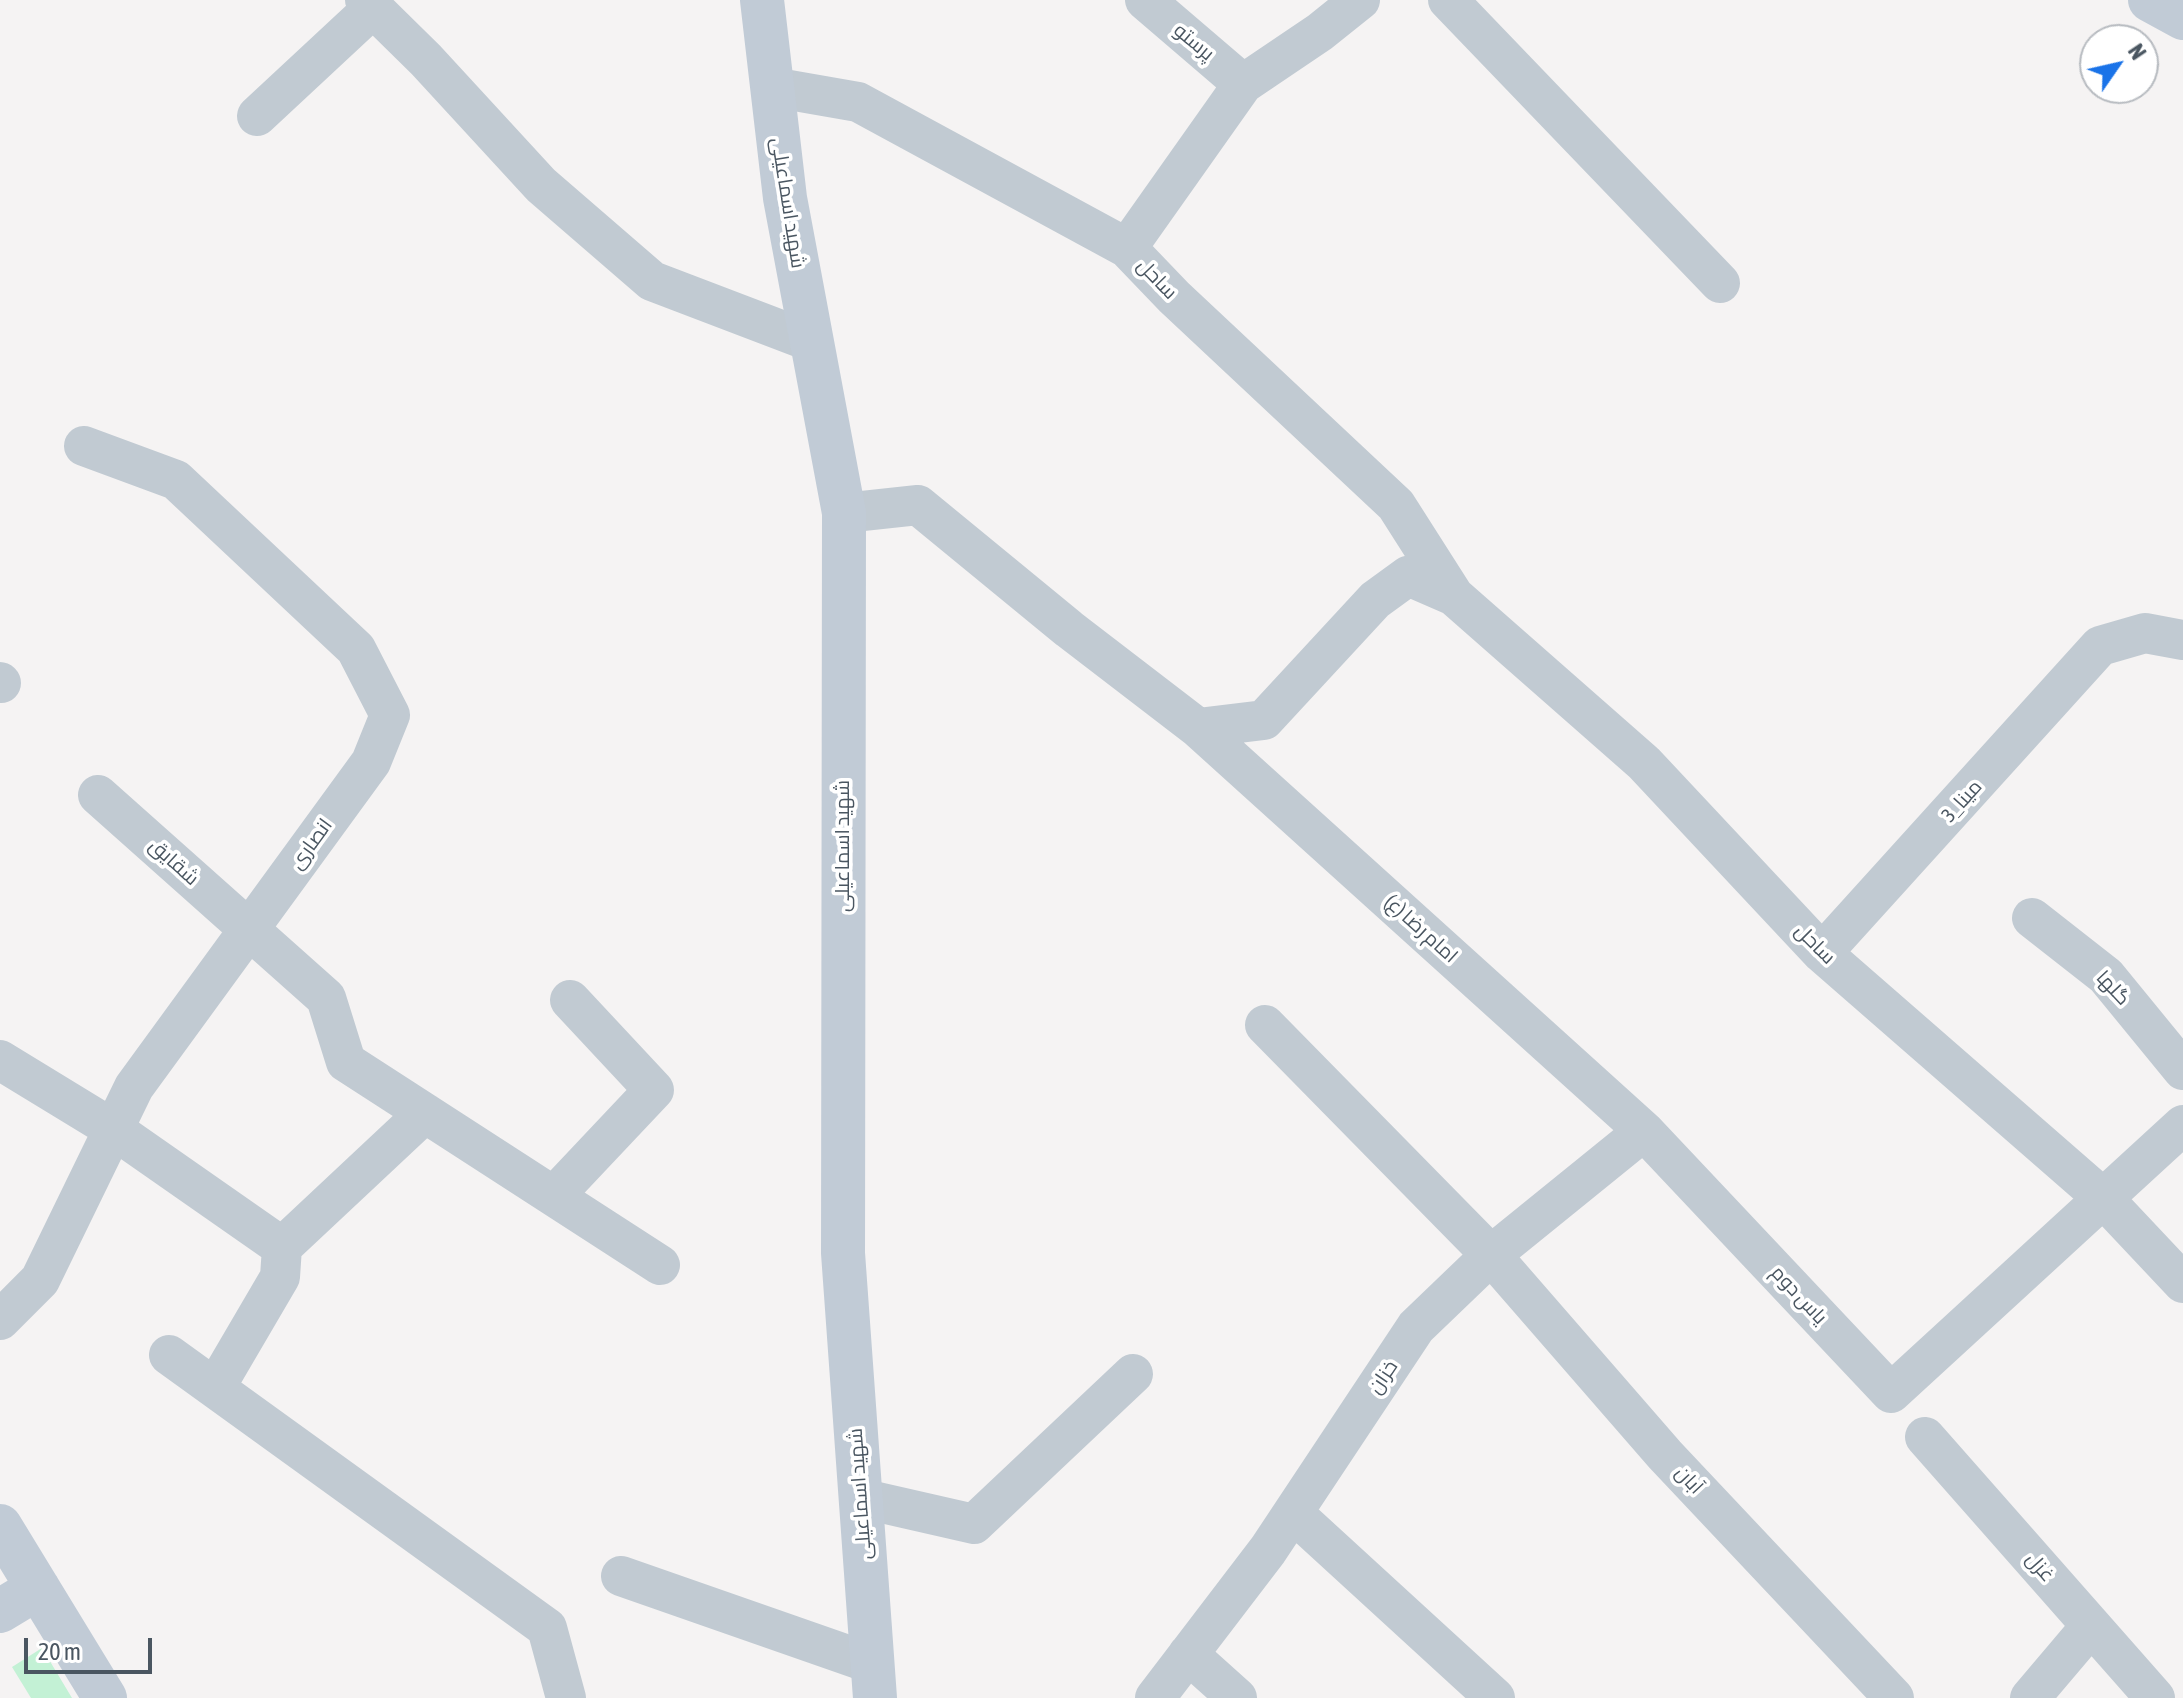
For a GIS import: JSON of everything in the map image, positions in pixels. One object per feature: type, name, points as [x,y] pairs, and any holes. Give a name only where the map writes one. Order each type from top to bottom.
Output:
[{"type":"street","name":"شهید اسماعیلی","points":[[762,0],[785,198],[844,513],[843,1253],[874,1681]]},
{"type":"street","name":"پرستو","points":[[1145,0],[1243,84]]},
{"type":"street","points":[[1127,248],[1243,84],[1320,32],[1360,0]]},
{"type":"street","points":[[1448,0],[1720,283]]},
{"type":"street","points":[[2150,0],[2183,18]]},
{"type":"street","points":[[257,116],[369,4],[426,60],[541,185],[652,281],[812,342]]},
{"type":"street","name":"ساحل","points":[[772,87],[858,102],[1127,248],[1174,297],[1396,505],[1454,596],[1644,763],[1822,953],[2103,1198],[2183,1283]]},
{"type":"street","name":"انصاری","points":[[0,1320],[40,1280],[134,1087],[371,762],[390,715],[356,649],[176,480],[84,446]]},
{"type":"street","points":[[844,513],[918,505],[1069,629],[1198,728]]},
{"type":"street","name":"ساحل","points":[[1198,728],[1264,720],[1375,600],[1408,576],[1454,596]]},
{"type":"street","name":"مینا_3","points":[[1822,953],[2100,646],[2145,633],[2183,640]]},
{"type":"street","name":"امام رضا (ع)","points":[[1198,728],[1644,1131]]},
{"type":"street","name":"شقایق","points":[[98,795],[326,998],[346,1062],[660,1265]]},
{"type":"street","name":"گلها","points":[[2032,918],[2106,976],[2183,1070]]},
{"type":"street","points":[[554,1196],[654,1090],[570,1000]]},
{"type":"street","name":"آبان","points":[[1265,1025],[1491,1255],[1665,1455],[1894,1698]]},
{"type":"street","points":[[0,1060],[113,1129],[282,1247]]},
{"type":"street","points":[[215,1388],[280,1277],[282,1247],[425,1113]]},
{"type":"street","points":[[2103,1198],[2183,1125]]},
{"type":"street","points":[[1491,1255],[1644,1131]]},
{"type":"street","name":"یاس دوم","points":[[1644,1131],[1891,1393],[2103,1198]]},
{"type":"street","name":"خزان","points":[[1155,1698],[1268,1550],[1416,1327],[1491,1255]]},
{"type":"street","points":[[169,1355],[547,1628],[566,1698]]},
{"type":"street","points":[[860,1498],[974,1524],[1133,1374]]},
{"type":"street","name":"غزل","points":[[1925,1437],[2155,1698]]},
{"type":"street","points":[[1293,1513],[1495,1698]]},
{"type":"street","points":[[0,1526],[105,1698]]},
{"type":"street","points":[[621,1576],[874,1681]]},
{"type":"street","points":[[0,1611],[38,1588]]},
{"type":"street","points":[[2030,1698],[2091,1626]]},
{"type":"street","points":[[1188,1654],[1237,1698]]},
{"type":"green space","points":[[42,1648],[72,1698],[31,1698],[12,1667]]}]
